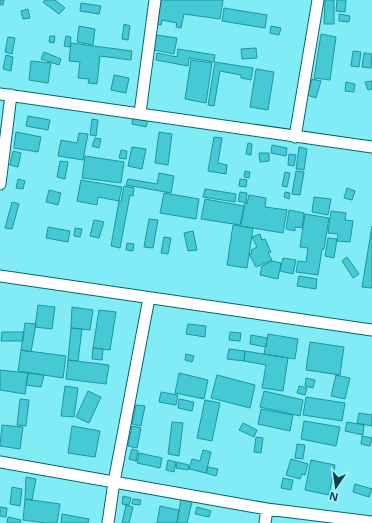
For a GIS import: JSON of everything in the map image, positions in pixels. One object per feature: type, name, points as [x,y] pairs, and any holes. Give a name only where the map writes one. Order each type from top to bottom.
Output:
[{"type":"street","points":[[140,113],[156,0]]},
{"type":"street","points":[[295,137],[318,0]]},
{"type":"street","points":[[0,184],[5,95],[372,147]]},
{"type":"street","points":[[0,276],[372,330]]},
{"type":"street","points":[[108,523],[114,482],[149,298]]},
{"type":"street","points":[[0,462],[267,509],[372,522]]},
{"type":"street","points":[[265,523],[267,509]]},
{"type":"building","points":[[0,0],[4,0],[3,5],[0,5]]},
{"type":"building","points":[[45,0],[55,0],[65,8],[59,14],[43,2]]},
{"type":"building","points":[[161,0],[223,0],[220,19],[184,14],[181,28],[176,27],[177,23],[162,20],[161,25],[157,24]]},
{"type":"building","points":[[325,0],[334,0],[334,24],[324,24]]},
{"type":"building","points":[[337,0],[346,0],[345,12],[336,11]]},
{"type":"building","points":[[81,3],[101,6],[99,14],[80,11]]},
{"type":"building","points":[[224,8],[267,15],[265,28],[222,21]]},
{"type":"building","points":[[28,9],[30,18],[23,19],[21,11]]},
{"type":"building","points":[[339,14],[350,16],[349,22],[339,21]]},
{"type":"building","points":[[124,24],[130,26],[128,40],[122,39]]},
{"type":"building","points":[[79,26],[95,29],[93,45],[77,42]]},
{"type":"building","points":[[271,26],[281,28],[279,35],[270,33]]},
{"type":"building","points":[[321,34],[336,37],[330,80],[314,78]]},
{"type":"building","points":[[156,35],[177,38],[174,54],[154,50]]},
{"type":"building","points":[[50,36],[55,36],[54,43],[49,42]]},
{"type":"building","points":[[66,36],[71,37],[70,47],[64,46]]},
{"type":"building","points":[[8,37],[15,38],[12,54],[5,52]]},
{"type":"building","points":[[71,43],[132,51],[131,60],[100,56],[97,84],[88,83],[89,79],[78,78],[80,62],[69,61]]},
{"type":"building","points":[[256,48],[257,58],[242,59],[241,49]]},
{"type":"building","points":[[178,49],[215,55],[214,62],[189,58],[188,66],[156,60],[157,53],[177,57]]},
{"type":"building","points":[[353,51],[361,52],[359,67],[351,66]]},
{"type":"building","points":[[44,52],[61,59],[59,65],[41,59]]},
{"type":"building","points":[[364,53],[372,54],[371,68],[362,67]]},
{"type":"building","points":[[6,55],[13,57],[11,71],[3,69]]},
{"type":"building","points":[[191,60],[212,63],[206,103],[185,99]]},
{"type":"building","points":[[31,61],[51,63],[48,83],[29,80]]},
{"type":"building","points":[[215,62],[253,68],[251,80],[241,78],[241,75],[220,71],[214,106],[208,105]]},
{"type":"building","points":[[256,69],[274,72],[268,110],[250,107]]},
{"type":"building","points":[[114,75],[129,78],[126,93],[111,90]]},
{"type":"building","points":[[312,79],[321,81],[316,98],[307,95]]},
{"type":"building","points":[[372,81],[372,89],[368,90],[365,82]]},
{"type":"building","points":[[346,82],[355,84],[354,92],[345,91]]},
{"type":"building","points":[[133,115],[148,119],[146,127],[132,124]]},
{"type":"building","points":[[28,116],[50,120],[48,130],[26,126]]},
{"type":"building","points":[[92,119],[98,120],[96,136],[90,135]]},
{"type":"building","points":[[16,132],[41,137],[38,152],[14,148]]},
{"type":"building","points":[[159,132],[172,134],[168,165],[155,163]]},
{"type":"building","points":[[79,133],[88,134],[83,160],[58,156],[61,140],[77,143]]},
{"type":"building","points":[[214,137],[222,138],[218,163],[227,165],[226,174],[208,171]]},
{"type":"building","points":[[95,138],[101,139],[99,148],[92,146]]},
{"type":"building","points":[[248,143],[252,144],[251,155],[246,154]]},
{"type":"building","points":[[272,145],[287,148],[286,156],[271,153]]},
{"type":"building","points":[[132,147],[146,149],[142,169],[128,166]]},
{"type":"building","points":[[299,147],[307,149],[304,170],[296,169]]},
{"type":"building","points":[[121,150],[127,151],[126,159],[119,158]]},
{"type":"building","points":[[13,151],[21,153],[18,167],[10,165]]},
{"type":"building","points":[[259,153],[269,153],[269,161],[260,162]]},
{"type":"building","points":[[289,154],[296,155],[294,166],[288,165]]},
{"type":"building","points":[[85,156],[124,162],[121,183],[82,178]]},
{"type":"building","points":[[60,161],[68,162],[65,179],[57,177]]},
{"type":"building","points":[[245,171],[250,172],[249,178],[244,177]]},
{"type":"building","points":[[296,171],[304,172],[300,195],[292,194]]},
{"type":"building","points":[[285,172],[290,173],[287,187],[282,186]]},
{"type":"building","points":[[159,173],[174,176],[171,193],[126,185],[128,179],[157,184]]},
{"type":"building","points":[[18,179],[25,181],[23,189],[16,188]]},
{"type":"building","points":[[240,179],[247,180],[246,187],[239,186]]},
{"type":"building","points":[[81,180],[122,187],[119,201],[98,197],[97,205],[77,201]]},
{"type":"building","points":[[124,186],[134,188],[133,196],[130,195],[120,248],[111,246],[119,201],[121,202]]},
{"type":"building","points":[[347,188],[355,191],[352,200],[344,198]]},
{"type":"building","points":[[205,189],[236,194],[235,202],[203,197]]},
{"type":"building","points":[[49,190],[61,193],[58,205],[46,202]]},
{"type":"building","points":[[240,192],[247,193],[246,203],[238,201]]},
{"type":"building","points":[[285,192],[290,193],[289,199],[284,197]]},
{"type":"building","points":[[164,193],[199,199],[196,219],[160,213]]},
{"type":"building","points":[[249,195],[266,198],[265,207],[287,210],[283,233],[241,226],[245,203],[247,204]]},
{"type":"building","points":[[314,197],[331,199],[328,215],[312,212]]},
{"type":"building","points":[[205,199],[244,206],[240,225],[201,219]]},
{"type":"building","points":[[12,202],[19,204],[12,229],[5,228]]},
{"type":"building","points":[[289,210],[304,213],[302,228],[295,227],[295,231],[286,229]]},
{"type":"building","points":[[331,211],[346,213],[345,220],[353,221],[350,242],[337,241],[338,234],[328,233]]},
{"type":"building","points":[[305,214],[329,218],[318,275],[296,272],[298,261],[306,262],[308,248],[300,247]]},
{"type":"building","points":[[149,219],[158,220],[153,248],[144,247]]},
{"type":"building","points":[[94,220],[104,222],[99,238],[90,236]]},
{"type":"building","points":[[233,225],[253,228],[247,268],[227,265]]},
{"type":"building","points":[[372,226],[372,288],[362,287]]},
{"type":"building","points":[[48,227],[70,231],[68,242],[46,238]]},
{"type":"building","points":[[75,228],[82,229],[80,237],[74,236]]},
{"type":"building","points":[[193,231],[197,250],[188,251],[184,233]]},
{"type":"building","points":[[260,234],[262,240],[265,239],[271,252],[268,253],[272,260],[256,267],[249,254],[252,253],[251,250],[257,247],[252,237]]},
{"type":"building","points":[[164,237],[171,238],[168,254],[161,253]]},
{"type":"building","points":[[328,238],[337,239],[334,258],[325,256]]},
{"type":"building","points":[[127,243],[134,244],[133,251],[126,250]]},
{"type":"building","points":[[347,257],[359,274],[353,278],[342,261]]},
{"type":"building","points":[[283,258],[296,260],[293,274],[280,271]]},
{"type":"building","points":[[272,261],[281,263],[278,279],[260,275],[262,266]]},
{"type":"building","points":[[299,276],[317,279],[316,289],[297,286]]},
{"type":"building","points":[[38,305],[55,307],[52,329],[35,327]]},
{"type":"building","points":[[72,307],[93,310],[90,330],[71,328]]},
{"type":"building","points":[[99,310],[116,312],[110,350],[93,348]]},
{"type":"building","points":[[25,323],[36,324],[31,352],[21,350]]},
{"type":"building","points":[[188,324],[206,326],[205,337],[186,334]]},
{"type":"building","points":[[71,328],[82,329],[78,361],[68,360]]},
{"type":"building","points":[[2,332],[24,332],[23,341],[1,341]]},
{"type":"building","points":[[230,332],[241,333],[240,341],[229,340]]},
{"type":"building","points":[[268,334],[298,339],[295,359],[264,354]]},
{"type":"building","points":[[251,335],[267,338],[266,347],[250,344]]},
{"type":"building","points":[[310,342],[344,347],[340,375],[306,370]]},
{"type":"building","points":[[93,348],[103,349],[102,360],[92,359]]},
{"type":"building","points":[[229,349],[245,351],[244,361],[227,359]]},
{"type":"building","points":[[21,350],[66,356],[63,378],[18,371]]},
{"type":"building","points":[[245,351],[288,358],[283,391],[262,388],[266,365],[244,361]]},
{"type":"building","points":[[186,354],[194,356],[192,362],[185,360]]},
{"type":"building","points":[[68,360],[109,365],[106,384],[66,379]]},
{"type":"building","points":[[0,370],[28,373],[25,394],[0,390]]},
{"type":"building","points":[[28,373],[44,375],[41,387],[26,385]]},
{"type":"building","points":[[179,373],[208,380],[204,399],[175,393]]},
{"type":"building","points":[[217,375],[255,385],[250,408],[211,398]]},
{"type":"building","points":[[336,375],[350,378],[345,399],[331,396]]},
{"type":"building","points":[[306,378],[315,380],[313,388],[305,386]]},
{"type":"building","points":[[65,386],[78,388],[74,417],[61,416]]},
{"type":"building","points":[[299,386],[307,388],[305,395],[297,393]]},
{"type":"building","points":[[88,391],[101,397],[89,423],[76,417]]},
{"type":"building","points":[[264,391],[303,400],[300,416],[260,407]]},
{"type":"building","points":[[161,392],[178,395],[176,405],[159,402]]},
{"type":"building","points":[[306,397],[345,403],[342,421],[303,415]]},
{"type":"building","points":[[20,399],[29,400],[26,426],[17,425]]},
{"type":"building","points":[[179,399],[194,402],[192,411],[178,408]]},
{"type":"building","points":[[205,400],[220,403],[212,441],[197,438]]},
{"type":"building","points":[[136,405],[145,406],[141,426],[132,424]]},
{"type":"building","points":[[261,409],[293,415],[290,431],[258,424]]},
{"type":"building","points":[[359,413],[372,415],[372,426],[357,423]]},
{"type":"building","points":[[304,421],[340,427],[336,446],[301,439]]},
{"type":"building","points":[[172,422],[183,423],[179,456],[168,454]]},
{"type":"building","points":[[347,422],[364,425],[363,435],[345,431]]},
{"type":"building","points":[[243,423],[257,430],[254,437],[239,430]]},
{"type":"building","points":[[2,425],[23,427],[20,449],[0,446]]},
{"type":"building","points":[[72,426],[100,431],[95,457],[68,453]]},
{"type":"building","points":[[132,426],[141,428],[137,448],[128,446]]},
{"type":"building","points":[[362,436],[372,438],[370,446],[361,444]]},
{"type":"building","points":[[256,437],[263,438],[261,453],[254,452]]},
{"type":"building","points":[[297,444],[305,445],[303,459],[295,458]]},
{"type":"building","points":[[132,449],[138,451],[136,461],[129,459]]},
{"type":"building","points":[[203,450],[211,452],[206,473],[189,469],[192,459],[200,461]]},
{"type":"building","points":[[139,453],[162,458],[160,468],[137,463]]},
{"type":"building","points":[[291,459],[308,464],[305,475],[302,474],[300,479],[286,475]]},
{"type":"building","points":[[168,460],[176,462],[174,472],[166,470]]},
{"type":"building","points":[[311,460],[335,465],[329,495],[305,490]]},
{"type":"building","points":[[177,462],[189,465],[188,470],[176,468]]},
{"type":"building","points":[[208,467],[218,469],[216,476],[206,473]]},
{"type":"building","points":[[26,477],[36,479],[32,500],[25,499]]},
{"type":"building","points":[[283,478],[293,480],[291,490],[281,488]]},
{"type":"building","points":[[355,484],[372,489],[369,497],[353,492]]},
{"type":"building","points":[[12,487],[22,489],[20,506],[10,504]]},
{"type":"building","points":[[123,496],[131,498],[129,505],[122,504]]},
{"type":"building","points":[[25,499],[60,504],[57,523],[23,520]]},
{"type":"building","points":[[133,499],[141,500],[140,505],[132,504]]},
{"type":"building","points":[[181,499],[192,502],[187,523],[177,523]]},
{"type":"building","points":[[126,505],[133,507],[129,523],[122,523]]},
{"type":"building","points":[[160,506],[179,510],[177,523],[157,523]]},
{"type":"building","points":[[0,507],[7,508],[6,517],[0,516]]},
{"type":"building","points":[[197,507],[211,511],[209,517],[195,514]]},
{"type":"building","points":[[62,514],[89,519],[88,523],[61,523]]},
{"type":"building","points":[[8,517],[21,520],[20,523],[7,523]]}]
